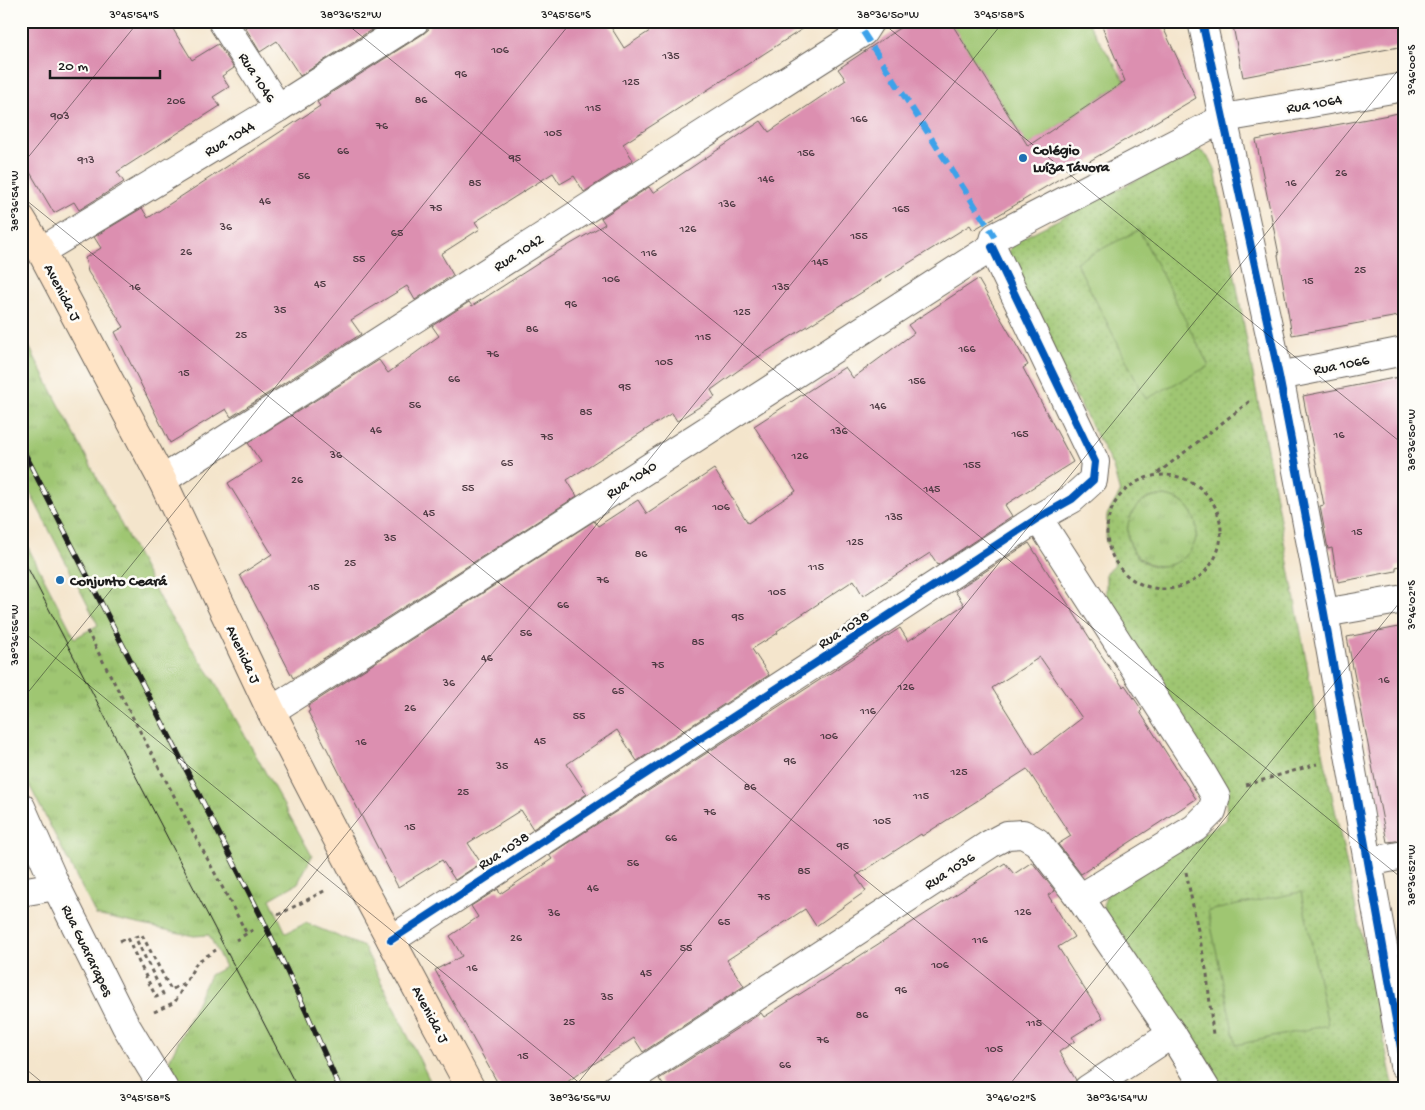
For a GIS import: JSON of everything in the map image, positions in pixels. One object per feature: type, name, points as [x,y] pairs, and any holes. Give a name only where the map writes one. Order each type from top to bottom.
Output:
[{"type":"street","name":"Rua 1046","points":[[222,21],[278,108]]},
{"type":"street","name":"Rua 1044","points":[[41,252],[278,108],[415,21]]},
{"type":"street","name":"Rua 1042","points":[[162,480],[863,32],[870,21]]},
{"type":"street","points":[[1202,21],[1279,376],[1324,614],[1404,1065]]},
{"type":"street","name":"Rua 1064","points":[[992,247],[995,238],[1224,118],[1404,87]]},
{"type":"street","name":"Avenida J","points":[[21,218],[162,480],[271,711],[356,875],[471,1089]]},
{"type":"street","name":"Rua 1038","points":[[391,940],[1038,518],[1072,499],[1093,480],[1095,462],[992,247]]},
{"type":"street","name":"Rua 1040","points":[[271,711],[992,247]]},
{"type":"street","name":"Rua 1066","points":[[1279,376],[1404,351]]},
{"type":"street","points":[[1038,518],[1216,797],[1212,811],[1195,828],[1080,898]]},
{"type":"street","points":[[1324,614],[1404,599]]},
{"type":"street","name":"Rua Guararapes","points":[[21,807],[56,886],[126,1026],[164,1089]]},
{"type":"street","name":"Rua 1036","points":[[615,1089],[981,849],[1007,835],[1023,834],[1037,842],[1080,898],[1172,1034],[1206,1089]]},
{"type":"street","points":[[1368,862],[1404,855]]},
{"type":"street","points":[[21,892],[56,886]]},
{"type":"street","points":[[1088,1089],[1172,1034]]},
{"type":"path","points":[[1158,473],[1176,474],[1207,493],[1219,512],[1222,534],[1216,556],[1203,574],[1184,586],[1159,589],[1134,582],[1116,565],[1106,541],[1107,516],[1120,493],[1140,478],[1158,473],[1257,395]]},
{"type":"path","points":[[87,631],[247,934]]},
{"type":"path","points":[[1216,797],[1222,792],[1325,762]]},
{"type":"path","points":[[1185,868],[1207,974],[1214,1041]]},
{"type":"path","points":[[278,915],[356,875]]},
{"type":"path","points":[[236,940],[256,928]]},
{"type":"path","points":[[119,941],[127,938],[156,996],[163,994],[135,938],[142,935],[170,990],[186,982]]},
{"type":"path","points":[[148,1015],[175,1002],[197,962],[216,950]]},
{"type":"green space","points":[[958,21],[1087,21],[1125,81],[1028,146],[952,25]]},
{"type":"green space","points":[[1199,150],[1208,158],[1215,169],[1325,762],[1394,1089],[1215,1089],[1106,916],[1103,905],[1107,894],[1227,819],[1226,799],[1106,611],[1106,572],[1115,565],[1106,541],[1107,515],[1120,493],[1113,467],[1007,265],[1006,256],[1014,242]],"holes":[[[1165,496],[1180,501],[1190,511],[1196,524],[1196,538],[1190,551],[1180,560],[1168,565],[1154,566],[1142,561],[1134,552],[1129,541],[1128,528],[1131,516],[1138,506],[1152,497]]]},
{"type":"green space","points":[[1139,230],[1209,366],[1146,399],[1076,262]]},
{"type":"green space","points":[[21,331],[165,609],[214,680],[312,856],[298,883],[270,899],[286,933],[306,923],[364,947],[434,1089],[184,1089],[169,1061],[210,975],[225,967],[209,935],[194,936],[96,915],[21,769],[21,534],[75,638],[98,625],[21,475]]},
{"type":"green space","points":[[1162,496],[1175,499],[1187,506],[1194,518],[1197,531],[1194,544],[1187,556],[1175,563],[1162,566],[1149,563],[1137,556],[1130,544],[1127,531],[1130,518],[1137,506],[1149,499]]},
{"type":"green space","points":[[1301,892],[1328,1025],[1236,1045],[1208,911]]},
{"type":"building","points":[[21,21],[168,21],[192,60],[218,44],[234,68],[222,76],[229,87],[213,97],[220,106],[117,172],[124,182],[79,210],[74,202],[54,213],[21,157]]},
{"type":"building","points":[[254,21],[385,21],[300,76],[277,41],[260,52],[245,27]]},
{"type":"building","points":[[430,21],[607,21],[624,48],[665,21],[815,21],[623,144],[633,160],[584,192],[574,176],[560,184],[553,173],[475,222],[480,229],[441,254],[453,275],[415,300],[407,286],[351,320],[361,334],[231,417],[226,409],[170,443],[115,332],[124,327],[88,272],[85,258],[101,248],[94,237],[142,208],[148,218],[320,106],[317,102],[423,34],[429,29]]},
{"type":"building","points":[[910,21],[950,21],[1028,146],[1125,81],[1100,21],[1160,21],[1196,98],[973,230],[970,225],[750,362],[711,390],[715,397],[677,421],[672,413],[567,480],[577,496],[293,678],[240,575],[272,554],[228,483],[261,462],[248,443],[379,360],[388,373],[439,336],[432,326],[469,302],[472,306],[545,259],[605,224],[601,218],[649,187],[653,193],[761,121],[769,132],[846,80],[838,69]]},
{"type":"building","points":[[1232,21],[1404,21],[1404,46],[1243,77]]},
{"type":"building","points":[[1404,112],[1404,315],[1292,335],[1279,255],[1256,140]]},
{"type":"building","points":[[978,279],[1028,365],[1023,368],[1073,462],[1005,505],[1012,516],[938,565],[930,553],[863,596],[854,580],[777,631],[778,633],[752,649],[769,675],[637,761],[617,730],[567,764],[587,794],[533,829],[521,810],[468,843],[481,863],[455,880],[442,860],[398,887],[308,712],[310,711],[308,706],[594,521],[598,526],[638,500],[647,514],[714,469],[748,523],[796,491],[754,426],[845,367],[853,378],[914,333],[908,325]]},
{"type":"building","points":[[1404,376],[1404,565],[1396,567],[1396,571],[1338,582],[1332,548],[1328,549],[1320,506],[1324,505],[1303,396]]},
{"type":"building","points":[[1029,543],[1091,640],[1123,687],[1125,685],[1142,710],[1140,712],[1196,799],[1081,874],[1058,844],[1071,836],[1027,769],[856,876],[866,891],[816,926],[805,909],[727,960],[744,986],[643,1052],[634,1038],[558,1089],[501,1089],[435,970],[462,956],[450,936],[478,917],[471,906],[498,889],[500,894],[552,859],[549,855],[900,628],[908,641],[964,605],[955,591]],"holes":[[[1040,657],[1082,718],[1034,755],[992,688]]]},
{"type":"building","points":[[1404,626],[1404,840],[1387,842],[1347,637]]},
{"type":"building","points":[[1032,862],[1055,891],[1048,895],[1074,937],[1058,947],[1103,1018],[1072,1037],[1075,1041],[1059,1052],[1076,1080],[1073,1089],[666,1089],[659,1079],[761,1013],[764,1017],[1005,863],[1014,874]]},
{"type":"tram line","points":[[21,555],[298,1089]]},
{"type":"railway","points":[[21,446],[262,918],[340,1089]]},
{"type":"marked path","points":[[863,32],[995,237]]},
{"type":"cycle path","points":[[1202,21],[1279,376],[1324,613],[1404,1065]]},
{"type":"cycle path","points":[[391,940],[1038,518],[1072,499],[1093,480],[1095,462],[992,247]]},
{"type":"place","name":"Colégio Luíza Távora","points":[[1023,158]]},
{"type":"place","name":"Conjunto Ceará","points":[[60,580]]}]
